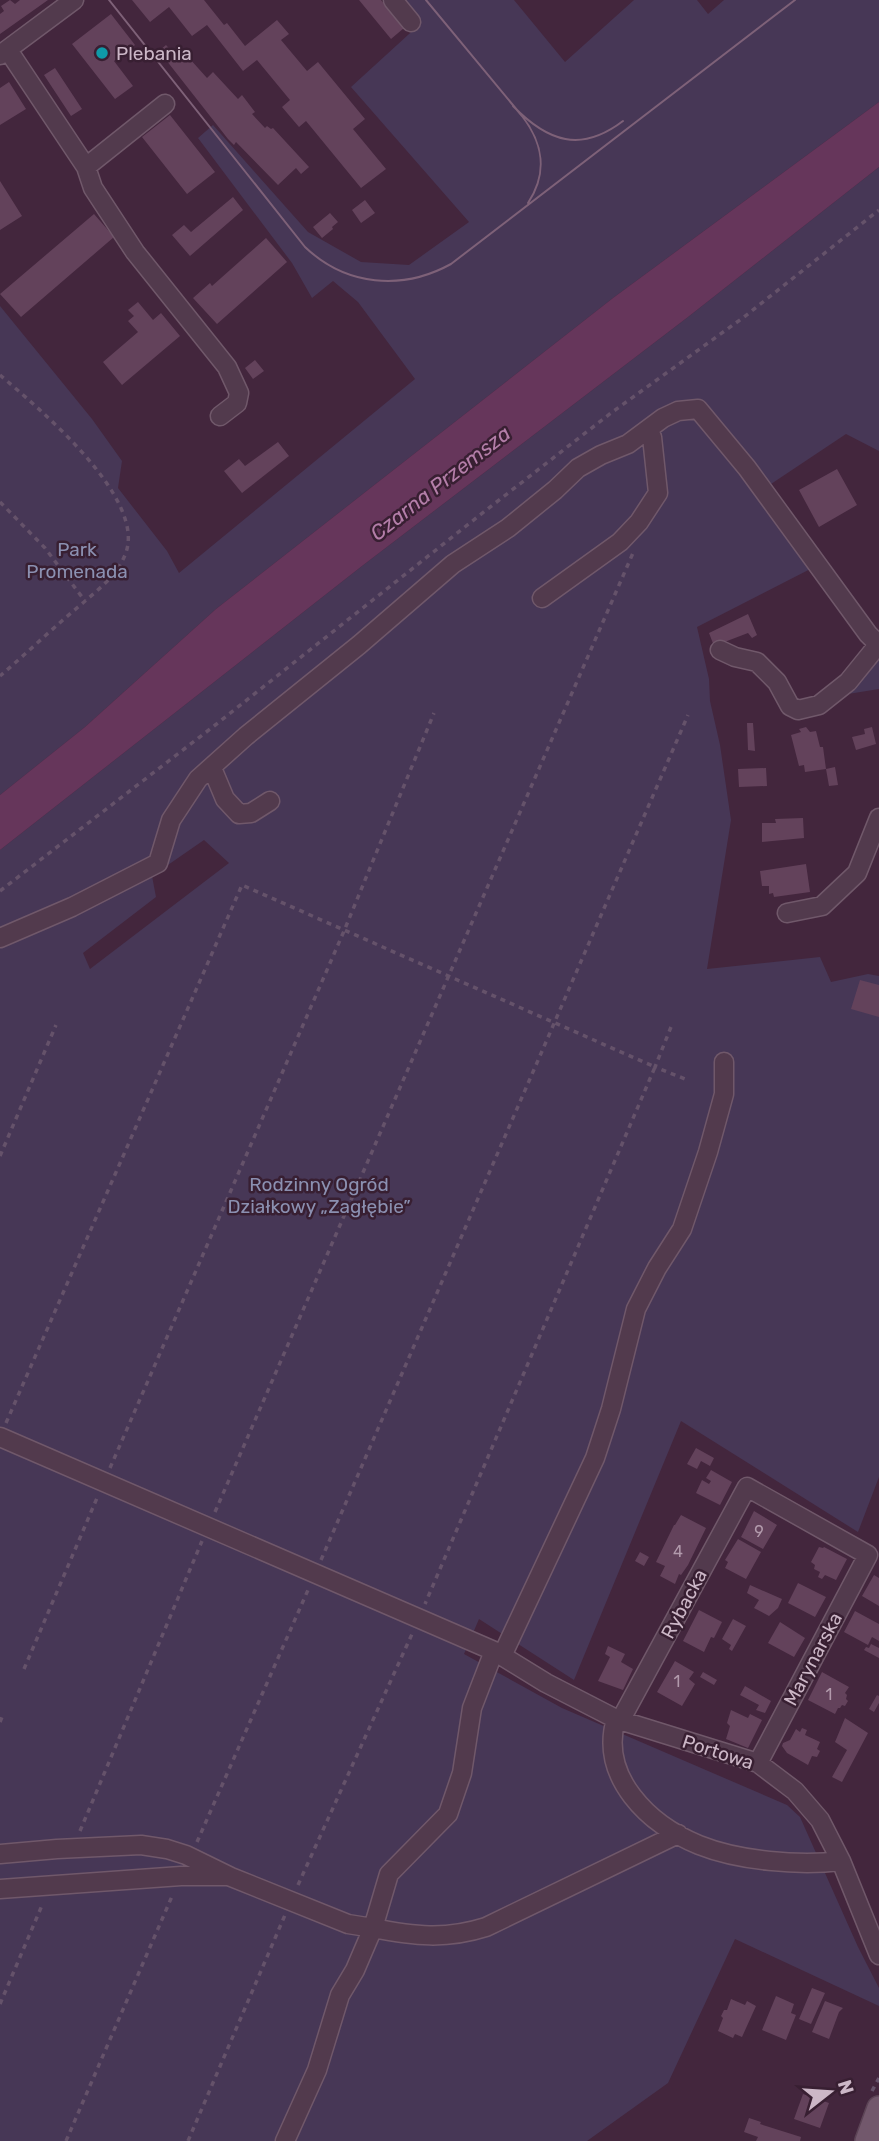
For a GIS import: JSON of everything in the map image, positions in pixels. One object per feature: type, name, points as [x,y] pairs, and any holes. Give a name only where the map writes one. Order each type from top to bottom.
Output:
[{"type":"main road","points":[[867,2141],[879,2108]]},
{"type":"street","points":[[74,0],[4,52],[86,167],[93,188],[135,252],[227,368],[239,393],[237,402],[220,416]]},
{"type":"street","points":[[393,0],[411,22]]},
{"type":"street","points":[[86,167],[165,104]]},
{"type":"street","points":[[0,938],[72,907],[158,863],[171,820],[198,779],[246,736],[359,645],[453,564],[508,528],[578,468],[628,443],[663,418],[678,411],[698,409],[747,468],[878,645],[848,682],[818,705],[798,710],[790,706],[777,682],[757,662],[720,650]]},
{"type":"street","points":[[542,598],[620,542],[639,522],[658,493],[652,437],[647,431]]},
{"type":"street","points":[[212,768],[225,799],[239,814],[251,813],[270,802]]},
{"type":"street","points":[[787,913],[822,906],[856,873],[879,818]]},
{"type":"street","points":[[285,2141],[317,2070],[340,1995],[355,1970],[373,1928],[389,1874],[448,1814],[462,1773],[472,1708],[595,1458],[611,1409],[636,1310],[657,1268],[682,1229],[708,1152],[724,1094],[724,1062]]},
{"type":"street","name":"Portowa","points":[[0,1437],[498,1653],[546,1683],[618,1720],[758,1763],[795,1791],[820,1820],[841,1861],[879,1955]]},
{"type":"street","name":"Rybacka","points":[[618,1720],[747,1487],[868,1555]]},
{"type":"street","name":"Marynarska","points":[[758,1763],[868,1555]]},
{"type":"street","points":[[618,1720],[612,1732],[611,1750],[621,1781],[638,1804],[660,1823],[698,1845],[732,1854],[814,1864],[841,1861]]},
{"type":"street","points":[[0,1854],[141,1845],[167,1849],[348,1924],[401,1933],[462,1935],[486,1927],[678,1834]]},
{"type":"street","points":[[0,1889],[181,1876],[231,1877]]},
{"type":"path","points":[[0,891],[214,726],[485,511],[744,317],[879,210]]},
{"type":"path","points":[[0,374],[72,440],[102,475],[113,493],[129,534],[125,555],[108,581],[0,677]]},
{"type":"path","points":[[0,502],[45,548],[85,601]]},
{"type":"path","points":[[73,1848],[208,1528],[636,547],[629,533]]},
{"type":"path","points":[[24,1669],[344,930],[434,713]]},
{"type":"path","points":[[191,1857],[688,715]]},
{"type":"path","points":[[0,1437],[242,885],[685,1079]]},
{"type":"path","points":[[0,1156],[56,1025]]},
{"type":"path","points":[[188,2141],[291,1901],[418,1620],[671,1027]]},
{"type":"path","points":[[66,2141],[181,1876]]},
{"type":"path","points":[[0,2004],[51,1885]]},
{"type":"green space","name":"Park Promenada","points":[[402,0],[514,0],[565,62],[634,0],[697,0],[708,14],[724,0],[879,0],[879,102],[613,298],[216,609],[85,727],[0,795],[0,306],[92,419],[122,461],[118,488],[167,551],[179,573],[415,379],[358,302],[333,281],[312,298],[292,263],[198,138],[213,125],[308,232],[361,262],[409,265],[469,222],[351,87],[420,24]]},
{"type":"green space","name":"Rodzinny Ogród Działkowy „Zagłębie”","points":[[879,167],[879,451],[846,434],[771,484],[824,562],[697,627],[709,679],[710,701],[720,745],[731,820],[707,969],[820,957],[831,982],[868,974],[879,976],[879,1477],[858,1532],[681,1421],[574,1680],[479,1619],[464,1654],[562,1708],[787,1805],[800,1817],[879,1988],[879,2006],[735,1939],[668,2083],[587,2141],[0,2141],[0,850],[362,566]],"holes":[[[204,840],[229,863],[90,969],[83,953],[156,897],[152,876]]]},
{"type":"green space","points":[[879,642],[879,689],[848,694],[878,646]]},
{"type":"water","name":"Czarna Przemsza","points":[[879,102],[879,167],[362,566],[0,850],[0,795],[85,727],[216,609],[613,298]]},
{"type":"building","points":[[10,0],[15,4],[20,0],[48,0],[0,34],[0,14],[4,11],[1,6]]},
{"type":"building","points":[[132,0],[204,0],[245,46],[277,20],[289,34],[281,40],[307,71],[318,62],[365,119],[353,129],[386,169],[361,188],[306,121],[299,127],[282,107],[290,100],[257,60],[243,71],[207,25],[192,36],[169,7],[150,22]]},
{"type":"building","points":[[359,0],[381,0],[404,28],[391,39]]},
{"type":"building","name":"Plebania","points":[[111,14],[135,45],[114,61],[133,86],[115,99],[72,44]]},
{"type":"building","points":[[166,45],[175,55],[181,49],[207,78],[213,72],[238,99],[242,95],[255,112],[252,114],[265,128],[273,128],[309,167],[301,174],[296,168],[278,185],[236,142],[234,145],[228,139],[159,51]]},
{"type":"building","points":[[55,68],[82,109],[71,116],[44,75]]},
{"type":"building","points":[[9,82],[26,109],[0,125],[0,88]]},
{"type":"building","points":[[170,115],[215,172],[187,194],[142,137]]},
{"type":"building","points":[[0,181],[22,216],[0,230]]},
{"type":"building","points":[[233,197],[243,210],[190,256],[172,235],[184,225],[191,232]]},
{"type":"building","points":[[365,200],[375,213],[361,223],[352,210]]},
{"type":"building","points":[[330,213],[338,222],[322,238],[313,227]]},
{"type":"building","points":[[94,214],[114,237],[21,317],[0,294]]},
{"type":"building","points":[[266,238],[287,262],[217,324],[193,298],[210,283],[212,286]]},
{"type":"building","points":[[138,302],[153,320],[161,313],[180,336],[122,385],[103,362],[138,332],[128,321],[134,316],[128,310]]},
{"type":"building","points":[[255,360],[264,371],[253,379],[245,368]]},
{"type":"building","points":[[278,442],[289,456],[242,493],[224,471],[239,459],[245,466]]},
{"type":"building","points":[[837,469],[857,505],[819,527],[799,490]]},
{"type":"building","points":[[748,614],[757,635],[752,638],[748,633],[714,646],[709,633]]},
{"type":"building","points":[[747,723],[753,723],[755,751],[748,750]]},
{"type":"building","points":[[806,727],[810,732],[816,731],[820,747],[823,747],[826,769],[805,772],[804,765],[799,766],[791,735]]},
{"type":"building","points":[[872,727],[876,744],[856,750],[852,737],[865,734],[864,729]]},
{"type":"building","points":[[835,767],[838,785],[829,786],[826,769]]},
{"type":"building","points":[[766,768],[767,786],[739,787],[738,769]]},
{"type":"building","points":[[803,818],[804,838],[762,842],[762,823],[776,823],[775,819]]},
{"type":"building","points":[[806,864],[810,892],[774,897],[773,893],[769,894],[769,886],[762,886],[760,871]]},
{"type":"building","points":[[860,980],[879,985],[879,1017],[851,1009]]},
{"type":"building","points":[[696,1448],[714,1458],[710,1466],[701,1461],[697,1469],[687,1464]]},
{"type":"building","points":[[711,1470],[732,1482],[720,1505],[696,1493],[702,1480],[709,1484],[711,1481],[706,1478]]},
{"type":"building","points":[[754,1511],[777,1525],[763,1549],[741,1537]]},
{"type":"building","points":[[681,1515],[706,1528],[688,1565],[681,1575],[679,1574],[675,1584],[660,1576],[665,1566],[656,1562]]},
{"type":"building","points":[[738,1539],[761,1552],[746,1579],[725,1568],[728,1562],[725,1560]]},
{"type":"building","points":[[819,1547],[847,1559],[836,1580],[825,1575],[822,1579],[818,1577],[820,1572],[814,1569],[815,1565],[811,1562]]},
{"type":"building","points":[[640,1552],[649,1557],[644,1566],[635,1561]]},
{"type":"building","points":[[874,1575],[879,1578],[879,1606],[862,1596]]},
{"type":"building","points":[[798,1583],[826,1597],[815,1617],[788,1603]]},
{"type":"building","points":[[750,1585],[782,1599],[778,1608],[769,1616],[754,1608],[759,1600],[747,1593]]},
{"type":"building","points":[[699,1610],[722,1622],[704,1652],[683,1641]]},
{"type":"building","points":[[855,1611],[879,1624],[879,1641],[872,1637],[868,1645],[844,1632]]},
{"type":"building","points":[[733,1619],[746,1626],[732,1651],[729,1649],[731,1645],[722,1639]]},
{"type":"building","points":[[780,1622],[805,1638],[794,1657],[768,1643]]},
{"type":"building","points":[[871,1644],[879,1648],[879,1658],[864,1650]]},
{"type":"building","points":[[608,1646],[625,1654],[621,1662],[633,1669],[623,1690],[598,1681],[610,1657],[605,1654]]},
{"type":"building","points":[[675,1661],[694,1672],[689,1679],[695,1684],[682,1706],[657,1692]]},
{"type":"building","points":[[703,1672],[717,1680],[714,1685],[700,1677]]},
{"type":"building","points":[[822,1672],[849,1687],[845,1693],[848,1701],[845,1706],[838,1708],[835,1714],[808,1700]]},
{"type":"building","points":[[745,1686],[771,1701],[765,1713],[756,1710],[759,1705],[740,1695]]},
{"type":"building","points":[[877,1695],[879,1703],[874,1712],[869,1709]]},
{"type":"building","points":[[731,1710],[748,1718],[750,1714],[762,1720],[748,1748],[726,1739]]},
{"type":"building","points":[[845,1718],[868,1733],[842,1782],[832,1777],[847,1750],[835,1742]]},
{"type":"building","points":[[802,1728],[807,1730],[805,1735],[820,1742],[817,1757],[812,1756],[808,1765],[787,1753],[782,1746],[790,1740],[796,1729],[800,1732]]},
{"type":"building","points":[[812,1988],[825,1993],[811,2024],[799,2019]]},
{"type":"building","points":[[776,1996],[794,2004],[791,2013],[796,2015],[786,2040],[762,2030]]},
{"type":"building","points":[[731,1999],[745,2005],[747,2001],[756,2006],[742,2037],[735,2034],[733,2038],[718,2031],[723,2018],[721,2016],[724,2010],[727,2010]]},
{"type":"building","points":[[825,2001],[843,2008],[829,2039],[812,2032]]},
{"type":"building","points":[[803,2094],[829,2103],[820,2128],[794,2119]]},
{"type":"building","points":[[749,2118],[801,2137],[800,2141],[756,2141],[758,2137],[744,2132]]},
{"type":"tram line","points":[[109,0],[305,247],[321,260],[356,277],[394,281],[432,273],[451,264],[795,0]]},
{"type":"tram line","points":[[426,0],[522,116],[535,137],[540,169],[538,181],[528,203]]},
{"type":"tram line","points":[[513,106],[539,128],[565,139],[593,137],[623,121]]},
{"type":"place","name":"Plebania","points":[[102,53]]}]
